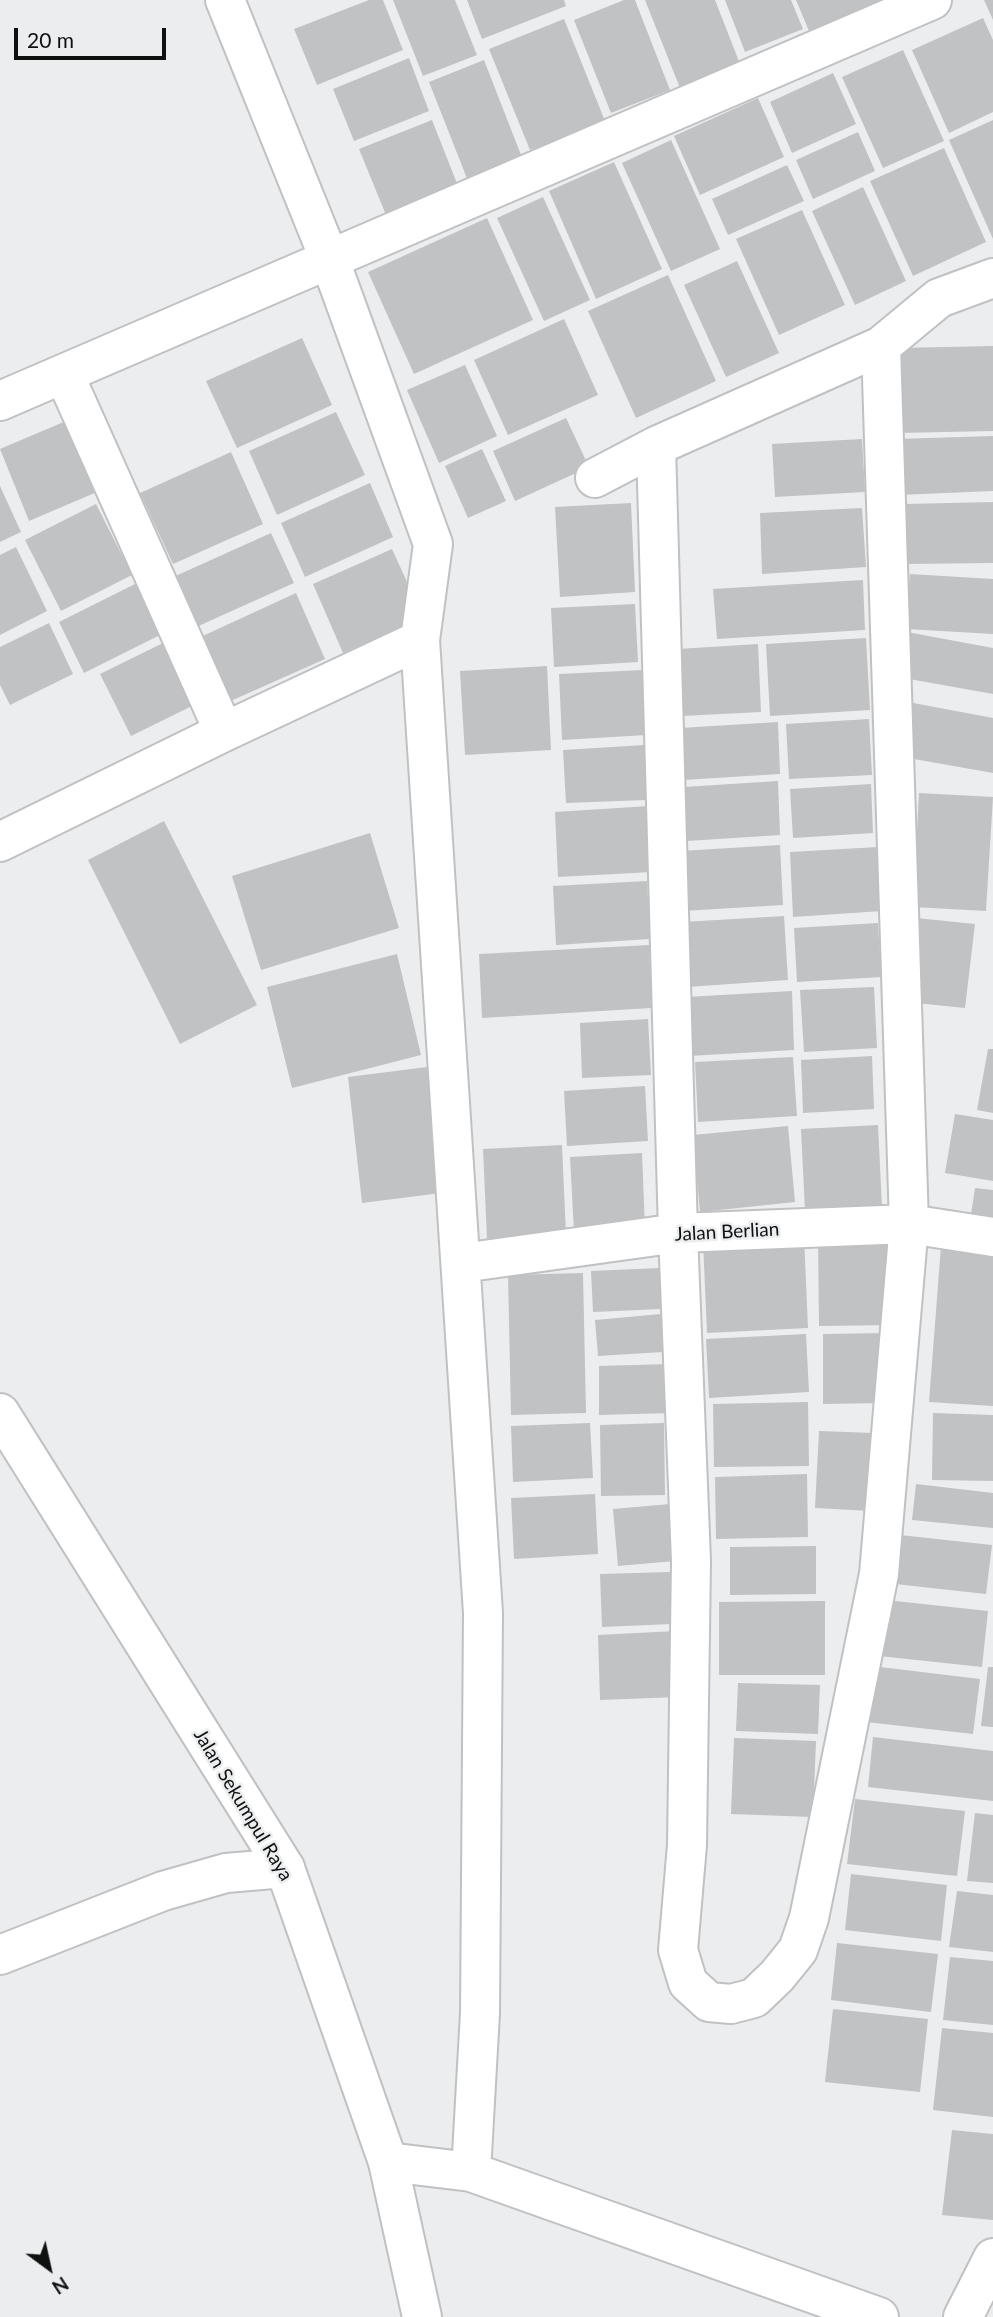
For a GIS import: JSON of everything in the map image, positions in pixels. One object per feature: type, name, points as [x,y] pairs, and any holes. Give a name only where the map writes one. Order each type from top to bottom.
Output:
[{"type":"street","points":[[0,401],[932,0]]},
{"type":"street","points":[[239,5],[433,544],[420,640],[483,1613],[480,2013],[471,2172]]},
{"type":"street","points":[[595,478],[656,446],[881,346],[939,298],[993,278]]},
{"type":"street","points":[[656,446],[678,1233],[691,1560],[687,1845],[678,1950],[688,1983],[709,2002],[732,2004],[754,1998],[777,1976],[798,1950],[809,1918],[879,1574],[909,1224],[881,346]]},
{"type":"street","points":[[64,374],[224,732]]},
{"type":"street","points":[[0,842],[420,640]]},
{"type":"street","name":"Jalan Berlian","points":[[462,1264],[678,1233],[909,1224],[993,1237]]},
{"type":"street","name":"Jalan Sekumpul Raya","points":[[0,1413],[285,1868],[388,2162],[422,2317]]},
{"type":"street","points":[[0,1955],[163,1891],[226,1872],[285,1868]]},
{"type":"street","points":[[388,2162],[471,2172],[879,2317]]},
{"type":"street","points":[[962,2317],[993,2258]]},
{"type":"building","points":[[369,0],[383,0],[403,50],[317,85],[294,29]]},
{"type":"building","points":[[393,0],[455,0],[477,55],[423,76]]},
{"type":"building","points":[[467,0],[564,0],[566,6],[482,39]]},
{"type":"building","points":[[624,0],[635,0],[670,90],[611,113],[574,20]]},
{"type":"building","points":[[645,0],[715,0],[742,69],[682,93]]},
{"type":"building","points":[[725,0],[791,0],[803,29],[745,52]]},
{"type":"building","points":[[796,0],[880,0],[881,3],[809,31]]},
{"type":"building","points":[[984,0],[993,0],[993,20]]},
{"type":"building","points":[[983,18],[993,40],[993,112],[949,133],[912,50]]},
{"type":"building","points":[[564,19],[605,121],[530,150],[489,49]]},
{"type":"building","points":[[903,50],[944,141],[883,168],[842,77]]},
{"type":"building","points":[[409,58],[429,111],[354,141],[333,89]]},
{"type":"building","points":[[484,60],[523,160],[468,181],[429,82]]},
{"type":"building","points":[[833,73],[856,124],[792,153],[770,102]]},
{"type":"building","points":[[758,98],[784,157],[700,195],[674,136]]},
{"type":"building","points":[[432,120],[458,186],[386,215],[359,149]]},
{"type":"building","points":[[993,120],[993,239],[949,140]]},
{"type":"building","points":[[858,132],[875,171],[813,199],[796,160]]},
{"type":"building","points":[[671,140],[720,249],[671,271],[622,163]]},
{"type":"building","points":[[944,148],[986,242],[913,276],[870,181]]},
{"type":"building","points":[[614,162],[662,269],[596,299],[549,191]]},
{"type":"building","points":[[787,165],[804,201],[728,235],[712,199]]},
{"type":"building","points":[[863,187],[906,281],[855,305],[812,211]]},
{"type":"building","points":[[543,197],[590,300],[544,321],[497,218]]},
{"type":"building","points":[[802,210],[845,305],[779,335],[736,239]]},
{"type":"building","points":[[487,218],[533,320],[414,374],[368,272]]},
{"type":"building","points":[[737,261],[779,353],[726,377],[684,285]]},
{"type":"building","points":[[668,275],[716,381],[636,418],[588,311]]},
{"type":"building","points":[[564,319],[598,395],[508,435],[474,360]]},
{"type":"building","points":[[302,338],[332,405],[237,448],[206,381]]},
{"type":"building","points":[[993,346],[993,431],[898,433],[896,348]]},
{"type":"building","points":[[465,365],[497,436],[439,463],[407,390]]},
{"type":"building","points":[[336,412],[365,475],[277,515],[249,451]]},
{"type":"building","points":[[73,418],[104,489],[29,521],[0,449]]},
{"type":"building","points":[[566,418],[589,467],[515,501],[493,451]]},
{"type":"building","points":[[993,436],[993,491],[898,495],[896,439]]},
{"type":"building","points":[[862,439],[865,492],[775,497],[772,444]]},
{"type":"building","points":[[482,449],[506,501],[468,518],[445,466]]},
{"type":"building","points":[[231,452],[263,524],[173,564],[140,493]]},
{"type":"building","points":[[370,483],[393,537],[305,577],[281,523]]},
{"type":"building","points":[[0,486],[21,532],[0,542]]},
{"type":"building","points":[[993,502],[993,563],[906,564],[905,504]]},
{"type":"building","points":[[631,503],[635,592],[560,597],[555,507]]},
{"type":"building","points":[[96,504],[132,575],[61,611],[25,540]]},
{"type":"building","points":[[862,508],[866,567],[762,574],[760,513]]},
{"type":"building","points":[[271,533],[294,583],[194,628],[171,578]]},
{"type":"building","points":[[16,547],[47,611],[0,635],[0,555]]},
{"type":"building","points":[[392,549],[423,617],[343,653],[313,584]]},
{"type":"building","points":[[910,574],[993,579],[993,634],[906,629]]},
{"type":"building","points":[[863,580],[865,630],[717,639],[713,589]]},
{"type":"building","points":[[141,581],[166,632],[84,673],[59,622]]},
{"type":"building","points":[[296,593],[325,659],[224,704],[194,640]]},
{"type":"building","points":[[635,604],[638,662],[554,667],[551,608]]},
{"type":"building","points":[[49,623],[73,674],[10,705],[0,685],[0,647]]},
{"type":"building","points":[[907,632],[993,648],[993,694],[898,677]]},
{"type":"building","points":[[866,638],[870,710],[770,716],[766,644]]},
{"type":"building","points":[[163,643],[194,705],[131,736],[100,674]]},
{"type":"building","points":[[758,644],[761,712],[682,716],[678,649]]},
{"type":"building","points":[[547,666],[551,750],[465,755],[460,671]]},
{"type":"building","points":[[643,670],[646,735],[562,740],[559,674]]},
{"type":"building","points":[[908,702],[993,718],[993,773],[897,756]]},
{"type":"building","points":[[869,719],[872,775],[789,779],[786,724]]},
{"type":"building","points":[[778,722],[780,774],[683,780],[680,728]]},
{"type":"building","points":[[644,745],[646,800],[566,803],[563,750]]},
{"type":"building","points":[[778,781],[780,835],[687,841],[684,787]]},
{"type":"building","points":[[871,784],[873,833],[793,838],[790,789]]},
{"type":"building","points":[[919,793],[993,797],[986,911],[913,907]]},
{"type":"building","points":[[649,806],[652,872],[558,877],[555,812]]},
{"type":"building","points":[[164,821],[257,1005],[180,1044],[88,860]]},
{"type":"building","points":[[370,833],[399,928],[261,970],[232,876]]},
{"type":"building","points":[[780,845],[783,905],[683,911],[680,851]]},
{"type":"building","points":[[878,847],[882,911],[793,917],[790,852]]},
{"type":"building","points":[[647,881],[650,939],[556,945],[553,886]]},
{"type":"building","points":[[784,916],[788,980],[687,987],[683,922]]},
{"type":"building","points":[[916,918],[975,924],[965,1008],[906,1002]]},
{"type":"building","points":[[878,923],[881,977],[797,982],[794,928]]},
{"type":"building","points":[[649,945],[652,1008],[482,1018],[479,954]]},
{"type":"building","points":[[397,954],[421,1055],[292,1088],[267,987]]},
{"type":"building","points":[[874,987],[877,1048],[804,1052],[800,990]]},
{"type":"building","points":[[792,991],[794,1050],[689,1056],[686,997]]},
{"type":"building","points":[[648,1019],[651,1075],[582,1078],[580,1023]]},
{"type":"building","points":[[988,1049],[993,1049],[993,1113],[977,1110]]},
{"type":"building","points":[[872,1056],[874,1109],[803,1113],[801,1060]]},
{"type":"building","points":[[793,1057],[797,1116],[698,1122],[695,1062]]},
{"type":"building","points":[[435,1066],[449,1192],[362,1203],[348,1077]]},
{"type":"building","points":[[645,1086],[648,1141],[567,1146],[564,1091]]},
{"type":"building","points":[[955,1114],[993,1120],[993,1181],[945,1173]]},
{"type":"building","points":[[878,1125],[882,1207],[805,1211],[801,1129]]},
{"type":"building","points":[[788,1126],[795,1202],[700,1212],[693,1135]]},
{"type":"building","points":[[562,1145],[566,1235],[487,1239],[483,1149]]},
{"type":"building","points":[[642,1153],[645,1228],[574,1232],[570,1157]]},
{"type":"building","points":[[975,1188],[993,1190],[993,1224],[970,1221]]},
{"type":"building","points":[[804,1236],[808,1328],[707,1333],[703,1242]]},
{"type":"building","points":[[897,1238],[898,1325],[819,1326],[818,1239]]},
{"type":"building","points":[[941,1246],[993,1249],[993,1406],[929,1402]]},
{"type":"building","points":[[660,1268],[661,1309],[593,1312],[591,1271]]},
{"type":"building","points":[[583,1273],[586,1413],[511,1415],[508,1275]]},
{"type":"building","points":[[661,1314],[663,1352],[598,1356],[595,1320]]},
{"type":"building","points":[[887,1333],[888,1403],[823,1404],[823,1334]]},
{"type":"building","points":[[806,1334],[809,1392],[709,1398],[706,1339]]},
{"type":"building","points":[[670,1364],[671,1413],[599,1415],[599,1366]]},
{"type":"building","points":[[808,1402],[809,1466],[714,1467],[713,1404]]},
{"type":"building","points":[[933,1413],[993,1415],[993,1481],[932,1480]]},
{"type":"building","points":[[590,1423],[593,1478],[513,1482],[511,1426]]},
{"type":"building","points":[[664,1423],[665,1495],[601,1496],[600,1425]]},
{"type":"building","points":[[819,1431],[874,1433],[871,1511],[815,1508]]},
{"type":"building","points":[[807,1474],[808,1537],[716,1539],[715,1477]]},
{"type":"building","points":[[916,1484],[993,1493],[993,1528],[912,1520]]},
{"type":"building","points":[[595,1494],[598,1554],[514,1559],[511,1498]]},
{"type":"building","points":[[670,1504],[675,1561],[618,1566],[613,1509]]},
{"type":"building","points":[[900,1535],[992,1545],[986,1594],[895,1584]]},
{"type":"building","points":[[816,1546],[816,1594],[730,1595],[730,1547]]},
{"type":"building","points":[[670,1572],[672,1624],[602,1627],[600,1574]]},
{"type":"building","points":[[886,1600],[988,1611],[982,1667],[879,1656]]},
{"type":"building","points":[[825,1601],[825,1675],[719,1675],[719,1602]]},
{"type":"building","points":[[676,1631],[678,1697],[600,1700],[598,1635]]},
{"type":"building","points":[[872,1666],[980,1679],[973,1734],[866,1722]]},
{"type":"building","points":[[988,1667],[993,1667],[993,1727],[981,1726]]},
{"type":"building","points":[[738,1683],[820,1685],[818,1734],[736,1731]]},
{"type":"building","points":[[873,1737],[993,1751],[993,1801],[868,1787]]},
{"type":"building","points":[[734,1738],[816,1741],[813,1817],[731,1814]]},
{"type":"building","points":[[855,1799],[965,1811],[957,1876],[847,1864]]},
{"type":"building","points":[[975,1813],[993,1815],[993,1883],[967,1881]]},
{"type":"building","points":[[851,1874],[947,1885],[941,1941],[845,1930]]},
{"type":"building","points":[[957,1891],[993,1895],[993,1952],[949,1947]]},
{"type":"building","points":[[837,1943],[938,1954],[931,2012],[831,2000]]},
{"type":"building","points":[[950,1957],[993,1961],[993,2025],[943,2020]]},
{"type":"building","points":[[833,2009],[928,2019],[920,2092],[825,2082]]},
{"type":"building","points":[[942,2028],[993,2033],[993,2117],[933,2110]]},
{"type":"building","points":[[952,2130],[993,2134],[993,2220],[942,2215]]}]
